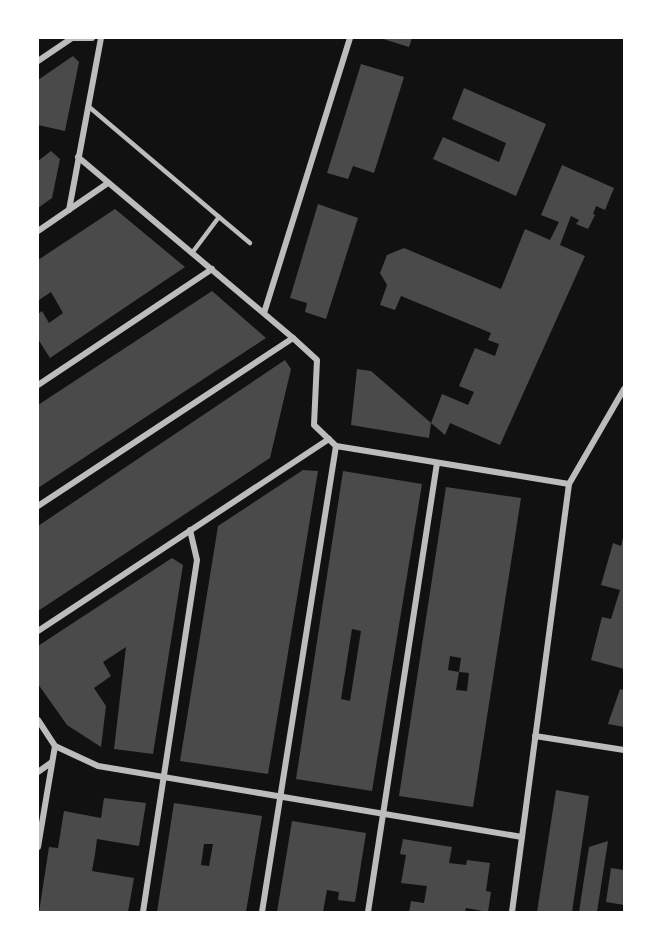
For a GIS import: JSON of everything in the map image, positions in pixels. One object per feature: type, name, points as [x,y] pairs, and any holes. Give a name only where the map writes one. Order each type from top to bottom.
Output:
[{"type":"street","points":[[38,61],[72,38],[92,38]]},
{"type":"street","points":[[69,210],[102,38]]},
{"type":"street","points":[[264,313],[350,38]]},
{"type":"street","points":[[78,157],[317,360],[314,425],[336,446],[569,484]]},
{"type":"street","points":[[38,231],[108,183]]},
{"type":"street","points":[[38,385],[212,269]]},
{"type":"street","points":[[38,506],[293,338]]},
{"type":"street","points":[[512,912],[569,484],[624,388]]},
{"type":"street","points":[[38,631],[328,439]]},
{"type":"street","points":[[262,912],[336,446]]},
{"type":"street","points":[[368,912],[437,463]]},
{"type":"street","points":[[143,912],[197,560],[190,530]]},
{"type":"street","points":[[38,720],[55,746],[98,766],[522,837]]},
{"type":"street","points":[[535,736],[624,750]]},
{"type":"street","points":[[38,847],[55,746]]},
{"type":"street","points":[[38,772],[52,762]]},
{"type":"lane","points":[[88,106],[250,243]]},
{"type":"lane","points":[[192,253],[219,217]]},
{"type":"building","points":[[380,38],[412,38],[409,47]]},
{"type":"building","points":[[73,56],[79,62],[65,131],[38,125],[38,80]]},
{"type":"building","points":[[361,64],[404,77],[374,173],[353,166],[348,179],[327,173]]},
{"type":"building","points":[[464,88],[546,124],[516,196],[433,159],[443,137],[499,162],[506,143],[452,119]]},
{"type":"building","points":[[51,151],[60,159],[52,198],[38,208],[38,161]]},
{"type":"building","points":[[562,165],[614,188],[605,210],[596,206],[593,214],[595,215],[588,229],[576,224],[579,220],[571,216],[560,245],[585,256],[500,445],[450,423],[445,435],[431,423],[442,394],[468,405],[474,392],[459,386],[475,348],[495,356],[499,344],[488,340],[491,333],[401,296],[395,310],[380,305],[387,285],[380,273],[387,255],[404,248],[501,289],[525,229],[550,240],[559,222],[541,215]]},
{"type":"building","points":[[318,204],[358,218],[326,319],[305,312],[307,303],[290,298]]},
{"type":"building","points":[[115,209],[185,267],[50,358],[38,339],[38,314],[42,311],[49,323],[63,313],[51,292],[39,300],[38,298],[38,260]]},
{"type":"building","points":[[212,291],[266,338],[38,488],[38,405]]},
{"type":"building","points":[[285,360],[291,369],[270,458],[38,611],[38,526]]},
{"type":"building","points":[[357,369],[371,371],[431,423],[429,438],[351,425]]},
{"type":"building","points":[[303,470],[318,471],[268,774],[180,761],[218,526]]},
{"type":"building","points":[[343,471],[422,484],[372,791],[296,779]],"holes":[[[352,629],[361,631],[350,701],[341,699]]]},
{"type":"building","points":[[446,487],[521,498],[473,807],[399,796]],"holes":[[[450,656],[461,658],[459,672],[448,670]],[[459,672],[469,673],[467,691],[456,690]]]},
{"type":"building","points":[[624,534],[624,669],[591,660],[602,617],[611,619],[620,590],[601,585],[613,543],[621,546]]},
{"type":"building","points":[[172,558],[183,565],[153,754],[114,749],[126,647],[103,662],[111,676],[94,688],[106,706],[101,747],[67,725],[38,684],[38,646]]},
{"type":"building","points":[[620,689],[624,690],[624,727],[608,724]]},
{"type":"building","points":[[556,790],[589,796],[572,912],[537,912]]},
{"type":"building","points":[[104,798],[146,803],[139,846],[97,839],[92,871],[134,878],[128,912],[39,912],[49,847],[58,848],[64,811],[101,818]]},
{"type":"building","points":[[174,803],[262,816],[246,912],[157,912]],"holes":[[[204,844],[213,844],[209,866],[201,865]]]},
{"type":"building","points":[[292,821],[366,833],[355,902],[338,900],[339,892],[327,890],[323,912],[277,912]]},
{"type":"building","points":[[403,839],[452,847],[449,863],[466,865],[467,860],[490,863],[486,891],[491,892],[488,912],[466,908],[465,912],[409,912],[411,901],[424,903],[427,886],[401,883],[406,855],[400,854]]},
{"type":"building","points":[[608,841],[597,912],[579,912],[589,847]]},
{"type":"building","points":[[611,868],[624,870],[624,905],[606,902]]}]
